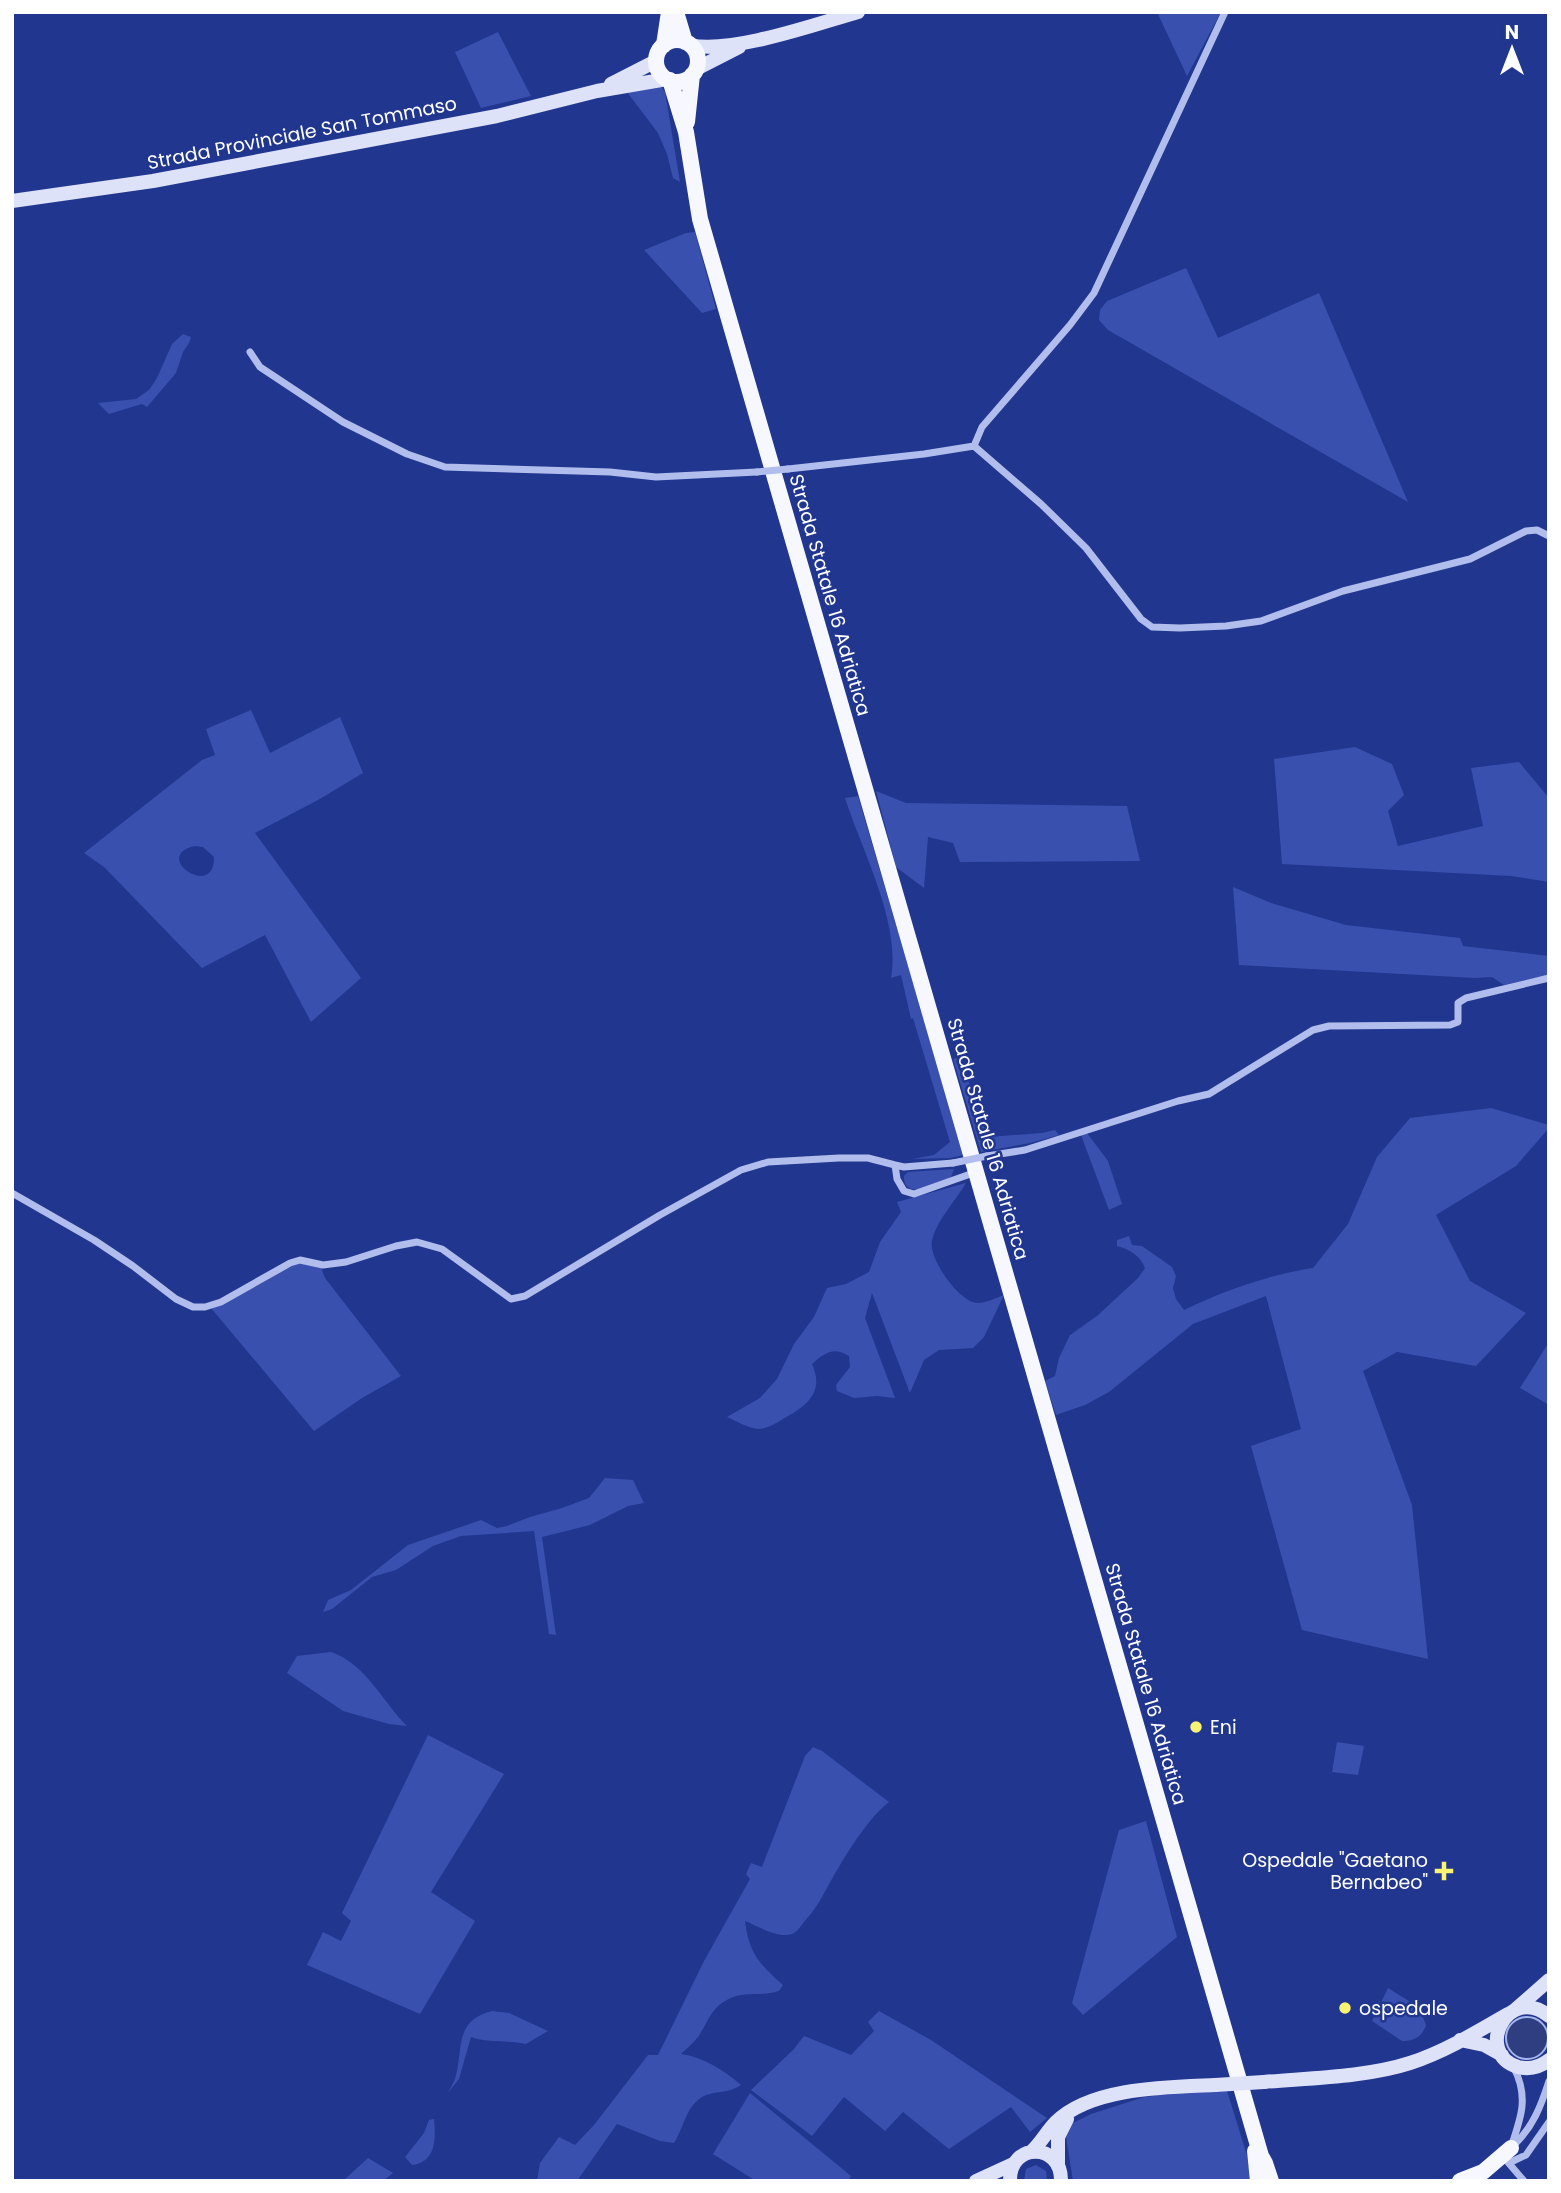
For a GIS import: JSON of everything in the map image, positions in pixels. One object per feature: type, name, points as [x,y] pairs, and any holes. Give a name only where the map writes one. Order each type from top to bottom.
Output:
[{"type":"main road","points":[[664,45],[669,12]]},
{"type":"main road","points":[[676,12],[688,43],[697,54],[694,72],[682,81],[669,80],[660,72],[656,61],[659,50],[674,40],[688,43]]},
{"type":"main road","name":"Strada Statale 16 Adriatica","points":[[686,132],[694,72]]},
{"type":"main road","name":"Strada Statale 16 Adriatica","points":[[669,80],[686,132],[701,219],[1254,2132],[1261,2156],[1273,2181]]},
{"type":"main road","points":[[1254,2132],[1258,2181]]},
{"type":"main road","points":[[1254,2132],[1268,2159],[1273,2181]]},
{"type":"main road","points":[[1460,2181],[1483,2172],[1507,2155]]},
{"type":"main road","name":"Strada Statale 16 Adriatica","points":[[1261,2156],[1259,2164],[1264,2181]]},
{"type":"street","points":[[688,43],[712,47],[748,42],[858,12]]},
{"type":"street","points":[[974,446],[982,427],[1070,325],[1094,293],[1225,12]]},
{"type":"street","points":[[694,72],[748,42]]},
{"type":"street","name":"Strada Provinciale San Tommaso","points":[[597,91],[656,61]]},
{"type":"street","name":"Strada Provinciale San Tommaso","points":[[12,201],[153,181],[497,117],[597,91],[669,80]]},
{"type":"street","points":[[250,352],[260,367],[343,422],[407,454],[445,467],[610,472],[656,477],[788,470],[974,446],[1041,504],[1086,548],[1141,619],[1152,627],[1226,626],[1261,621],[1343,591],[1470,559],[1526,531],[1536,530],[1549,536]]},
{"type":"street","points":[[12,1193],[94,1240],[176,1300],[193,1307],[205,1307],[221,1302],[290,1262],[300,1260],[323,1265],[346,1262],[417,1242],[442,1249],[511,1299],[525,1296],[741,1170],[768,1163],[839,1158],[868,1158],[904,1167],[953,1163],[1025,1150],[1178,1101],[1209,1094],[1313,1030],[1329,1026],[1450,1025],[1458,1022],[1458,1003],[1466,998],[1549,978]]},
{"type":"street","points":[[895,1164],[897,1179],[904,1191],[914,1194],[978,1176]]},
{"type":"street","points":[[1524,2181],[1507,2155],[1523,2102],[1521,2087],[1498,2047],[1497,2034],[1502,2021],[1549,1980]]},
{"type":"street","points":[[976,2181],[1013,2164],[1018,2158],[1031,2152],[1056,2122],[1074,2110],[1105,2097],[1137,2090],[1334,2076],[1396,2066],[1460,2040],[1523,2008],[1533,2008],[1549,2016]]},
{"type":"street","points":[[1460,2040],[1484,2045],[1507,2060],[1529,2068],[1538,2067],[1549,2060]]},
{"type":"street","points":[[1507,2155],[1526,2133],[1541,2107],[1549,2081]]},
{"type":"street","points":[[1061,2181],[1058,2137],[1074,2110]]},
{"type":"street","points":[[1507,2155],[1526,2155],[1549,2122]]},
{"type":"street","points":[[1031,2152],[1047,2154],[1058,2164]]},
{"type":"street","points":[[1010,2181],[1013,2164]]},
{"type":"shaded area","points":[[1157,12],[1221,12],[1187,76]]},
{"type":"shaded area","points":[[498,32],[531,96],[481,108],[455,52]]},
{"type":"shaded area","points":[[660,86],[665,92],[680,182],[673,178],[658,133],[627,92]]},
{"type":"shaded area","points":[[695,232],[716,309],[702,313],[644,250]]},
{"type":"shaded area","points":[[1186,268],[1218,338],[1319,293],[1408,502],[1108,330],[1099,320],[1100,310],[1107,301]]},
{"type":"shaded area","points":[[183,334],[191,337],[176,373],[147,407],[142,404],[109,414],[98,403],[136,399],[149,390],[172,344]]},
{"type":"shaded area","points":[[251,710],[270,753],[340,717],[363,773],[255,833],[361,978],[311,1022],[265,935],[202,968],[104,867],[84,853],[202,760],[215,755],[206,729]],"holes":[[[195,846],[203,847],[214,857],[212,870],[205,875],[188,872],[179,858],[183,851]]]},
{"type":"shaded area","points":[[1355,747],[1392,764],[1404,795],[1388,811],[1398,846],[1483,826],[1471,768],[1519,762],[1549,798],[1549,882],[1511,876],[1282,864],[1274,759]]},
{"type":"shaded area","points":[[876,791],[906,803],[1127,806],[1140,861],[960,862],[953,843],[928,837],[924,888],[896,867]]},
{"type":"shaded area","points":[[858,796],[964,1155],[912,1159],[934,1155],[950,1142],[913,1018],[911,1019],[901,975],[891,978],[893,957],[885,911],[845,798]]},
{"type":"shaded area","points":[[1233,887],[1271,903],[1346,925],[1460,938],[1463,946],[1549,956],[1549,975],[1504,985],[1492,977],[1239,965]]},
{"type":"shaded area","points":[[961,1057],[988,1137],[1055,1130],[1059,1135],[981,1152],[953,1059]]},
{"type":"shaded area","points":[[1491,1108],[1549,1125],[1549,1128],[1516,1166],[1436,1215],[1470,1281],[1526,1313],[1476,1366],[1397,1352],[1363,1371],[1412,1505],[1428,1659],[1302,1630],[1251,1446],[1301,1429],[1266,1296],[1193,1324],[1109,1392],[1085,1405],[1056,1415],[1045,1381],[1055,1376],[1059,1358],[1070,1335],[1097,1316],[1138,1278],[1145,1268],[1134,1254],[1117,1246],[1117,1240],[1129,1236],[1132,1245],[1142,1246],[1172,1267],[1176,1276],[1173,1288],[1176,1299],[1184,1310],[1247,1284],[1313,1268],[1348,1224],[1377,1157],[1410,1118]]},
{"type":"shaded area","points":[[1087,1133],[1108,1161],[1122,1204],[1109,1210],[1081,1135]]},
{"type":"shaded area","points":[[954,1169],[951,1177],[931,1186],[915,1189],[905,1184],[904,1176],[908,1172]]},
{"type":"shaded area","points":[[966,1183],[938,1224],[932,1248],[939,1267],[961,1295],[980,1303],[1004,1295],[984,1337],[973,1348],[939,1350],[924,1360],[910,1393],[872,1293],[865,1318],[895,1398],[854,1398],[837,1391],[836,1385],[850,1367],[849,1356],[834,1351],[812,1364],[815,1389],[808,1401],[796,1411],[762,1429],[746,1426],[727,1417],[760,1398],[777,1379],[794,1344],[814,1317],[827,1288],[846,1284],[869,1272],[880,1242],[901,1212],[897,1202]]},
{"type":"shaded area","points":[[301,1263],[321,1267],[325,1278],[401,1376],[362,1398],[314,1431],[211,1308],[288,1266]]},
{"type":"shaded area","points":[[1549,1342],[1549,1405],[1520,1388]]},
{"type":"shaded area","points":[[605,1478],[633,1480],[644,1503],[628,1506],[590,1525],[542,1537],[556,1635],[549,1634],[534,1531],[461,1536],[433,1546],[396,1570],[372,1577],[332,1609],[323,1612],[328,1600],[351,1590],[408,1545],[481,1520],[497,1528],[562,1508],[589,1498]]},
{"type":"shaded area","points":[[331,1652],[364,1674],[407,1726],[389,1724],[343,1711],[287,1673],[297,1656]]},
{"type":"shaded area","points":[[428,1735],[504,1774],[431,1892],[475,1921],[420,2014],[307,1965],[323,1932],[341,1941],[351,1921],[342,1913]]},
{"type":"shaded area","points":[[1337,1742],[1364,1746],[1358,1775],[1332,1772]]},
{"type":"shaded area","points":[[813,1747],[889,1802],[862,1832],[815,1909],[796,1932],[781,1935],[745,1921],[752,1950],[783,1985],[779,1991],[736,1996],[722,2003],[713,2011],[698,2037],[681,2054],[713,2065],[741,2085],[698,2100],[689,2111],[674,2143],[660,2141],[617,2124],[577,2181],[537,2181],[540,2163],[559,2137],[575,2145],[594,2125],[648,2055],[658,2055],[704,1961],[750,1879],[746,1874],[751,1863],[762,1867],[805,1756]]},
{"type":"shaded area","points":[[1146,1821],[1177,1937],[1083,2015],[1072,2003],[1119,1830]]},
{"type":"shaded area","points":[[1388,1988],[1420,2010],[1426,2025],[1417,2038],[1402,2041],[1372,2021]]},
{"type":"shaded area","points":[[492,2011],[509,2013],[548,2031],[526,2044],[471,2037],[459,2079],[447,2094],[455,2079],[466,2029],[471,2022]]},
{"type":"shaded area","points":[[879,2011],[931,2040],[1047,2118],[1030,2132],[1011,2107],[949,2149],[903,2112],[885,2131],[844,2097],[812,2136],[751,2090],[804,2036],[851,2055],[874,2031],[868,2022]]},
{"type":"shaded area","points":[[1527,2017],[1542,2023],[1548,2038],[1542,2053],[1527,2059],[1512,2053],[1506,2038],[1512,2023]]},
{"type":"shaded area","points":[[1227,2091],[1247,2155],[1251,2181],[1073,2181],[1066,2137],[1073,2123],[1091,2114],[1144,2097]]},
{"type":"shaded area","points":[[750,2093],[851,2176],[848,2181],[756,2181],[713,2154]]},
{"type":"shaded area","points":[[434,2119],[433,2148],[426,2159],[412,2165],[405,2157],[424,2133],[429,2120]]},
{"type":"shaded area","points":[[368,2158],[393,2173],[383,2181],[343,2181]]},
{"type":"shaded area","points":[[1036,2165],[1046,2171],[1047,2181],[1024,2181],[1026,2169]]},
{"type":"place","name":"Eni","points":[[1196,1727]]},
{"type":"place","name":"Ospedale \"Gaetano Bernabeo\"","points":[[1444,1871]]},
{"type":"place","name":"ospedale","points":[[1345,2008]]}]
